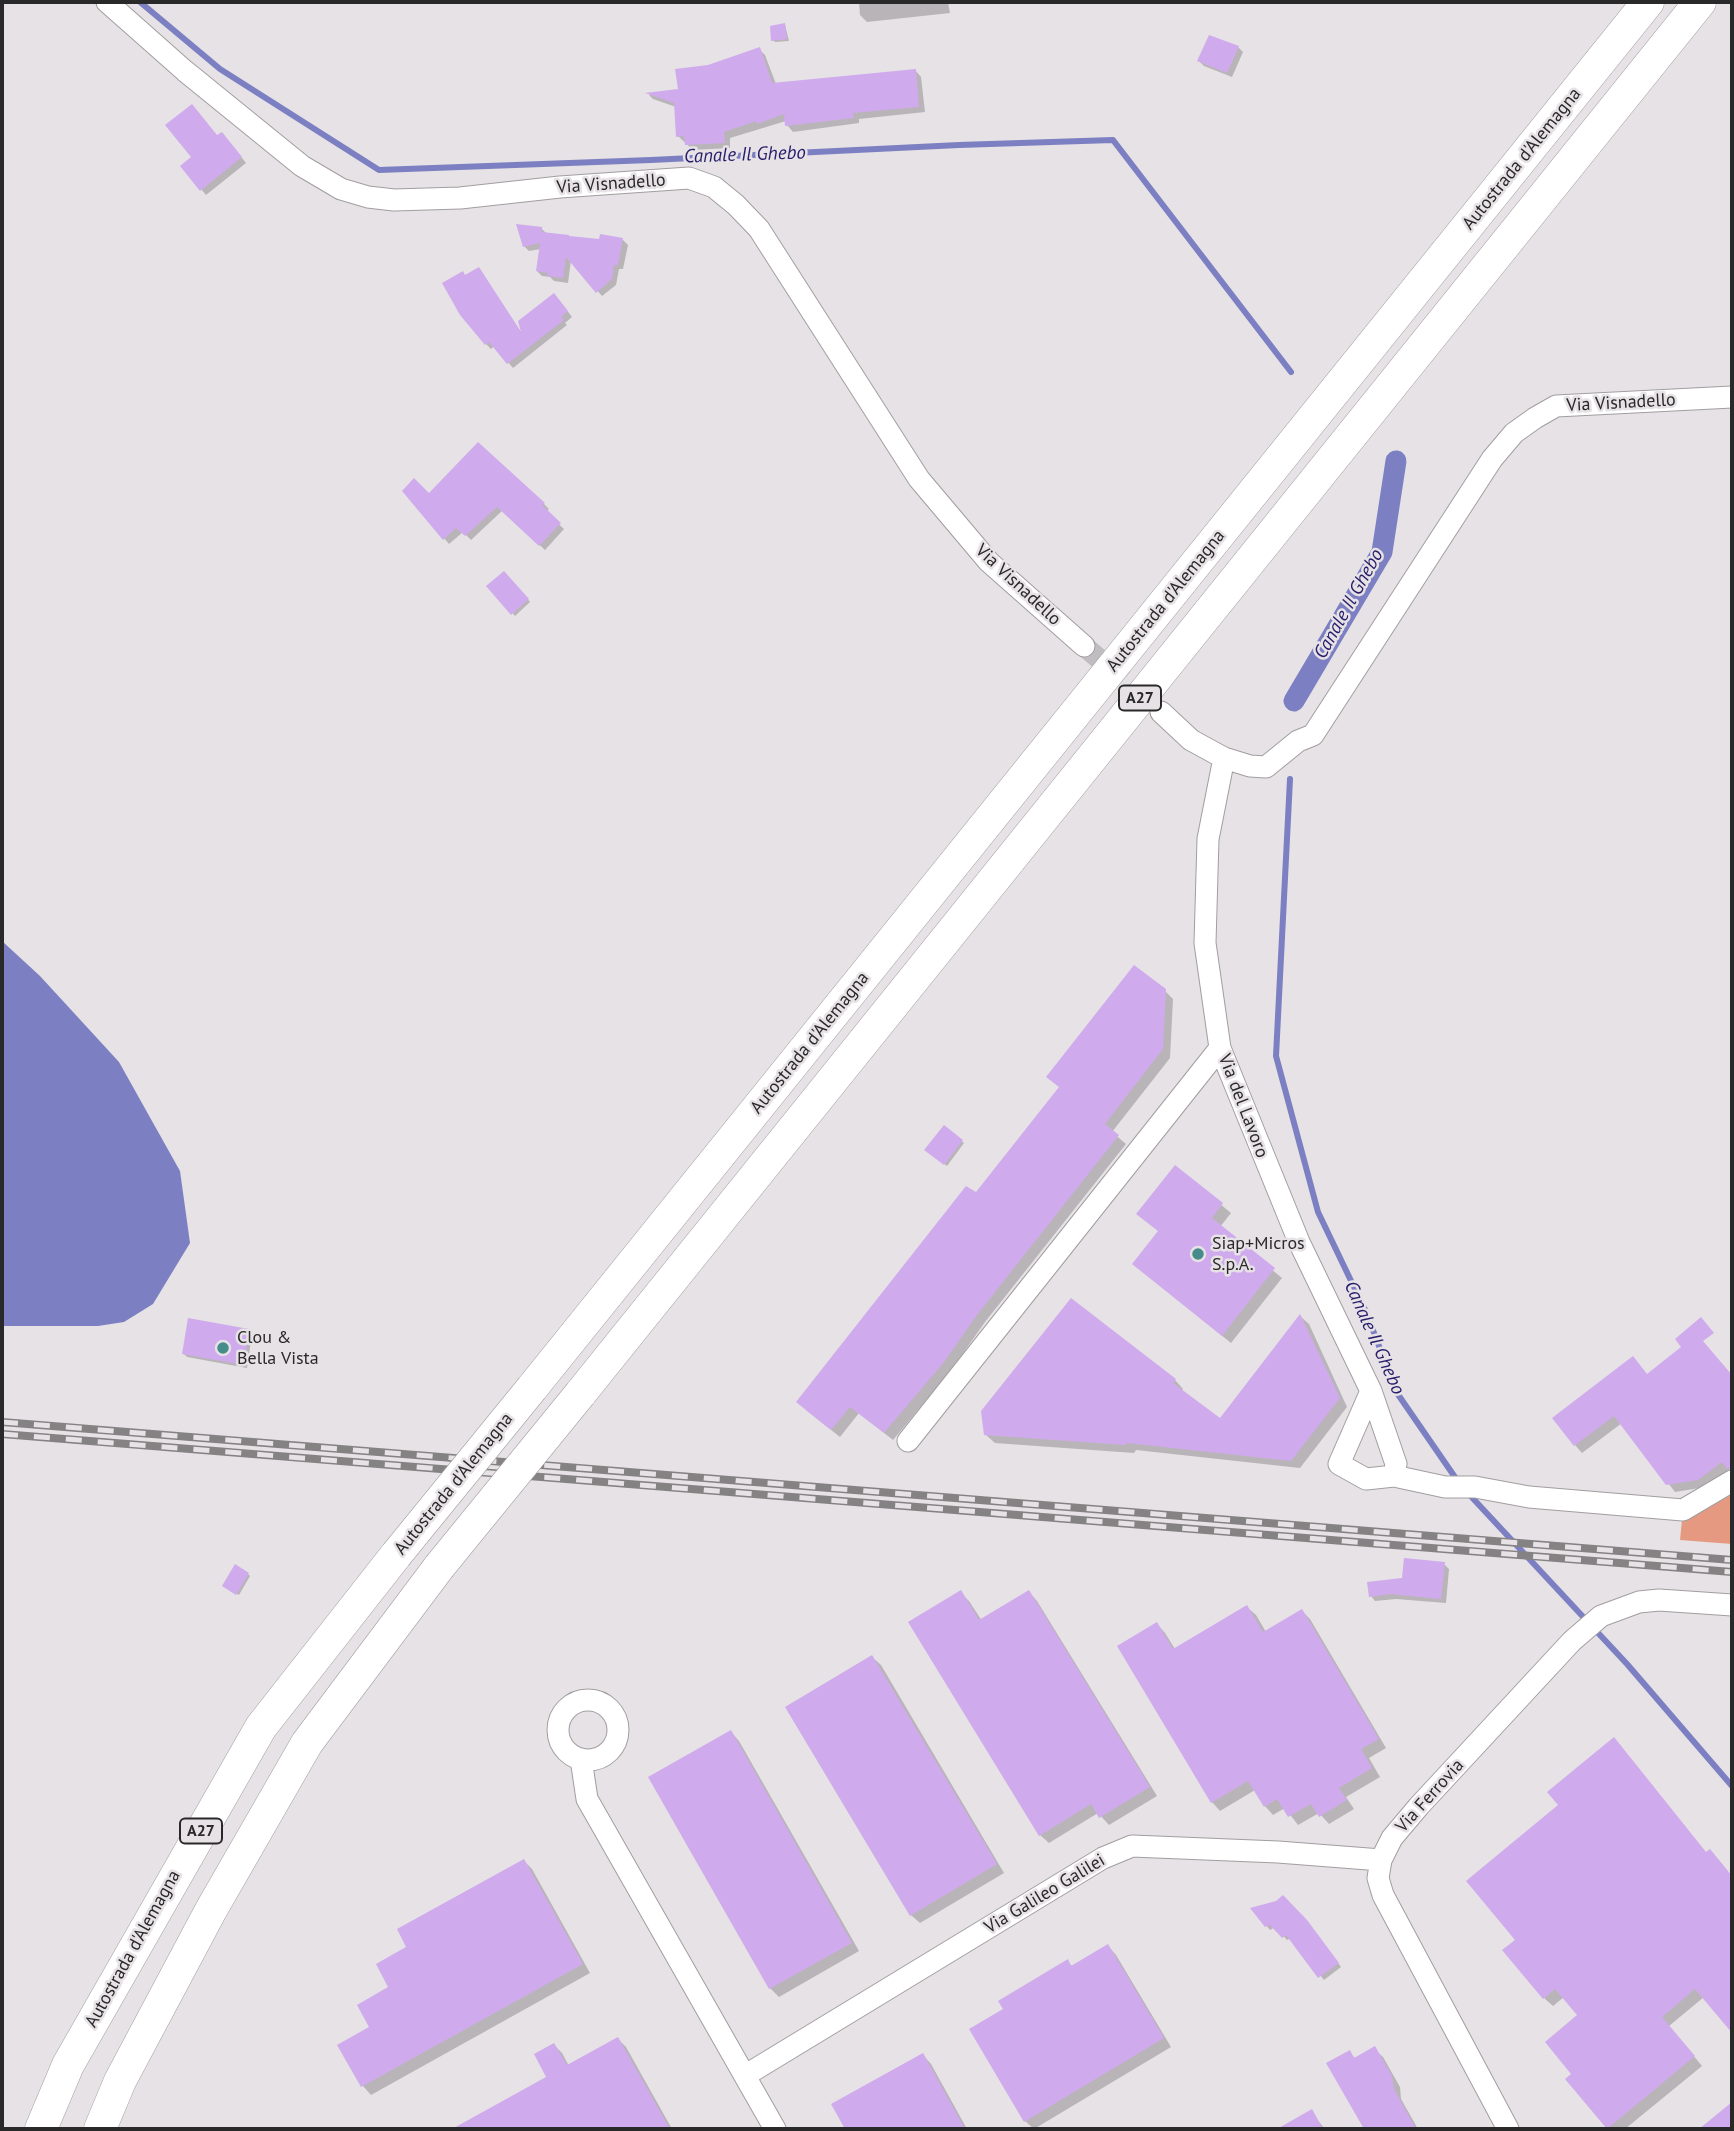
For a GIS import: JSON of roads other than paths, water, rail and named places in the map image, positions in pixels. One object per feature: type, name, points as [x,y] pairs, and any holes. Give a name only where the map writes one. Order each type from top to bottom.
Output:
[{"type":"highway","name":"Autostrada d'Alemagna","points":[[41,2129],[68,2066],[261,1727],[1648,2]]},
{"type":"highway","name":"A27","points":[[100,2129],[120,2081],[211,1910],[307,1743],[439,1567],[1700,2]]},
{"type":"street","name":"Via Visnadello","points":[[107,2],[185,71],[302,166],[341,189],[368,197],[394,200],[460,198],[560,187],[689,178],[714,187],[759,229],[919,479],[989,562],[1084,646]]},
{"type":"street","name":"Via Visnadello","points":[[1161,712],[1191,740],[1224,758],[1250,766],[1266,767],[1298,741],[1313,735],[1492,459],[1524,425],[1556,406],[1732,397]]},
{"type":"street","name":"Via del Lavoro","points":[[1224,758],[1208,839],[1205,943],[1220,1048],[1299,1242],[1371,1391],[1396,1464],[1394,1476]]},
{"type":"street","points":[[908,1441],[1220,1048]]},
{"type":"street","points":[[1371,1391],[1339,1464],[1366,1479],[1394,1476],[1445,1488],[1475,1487],[1529,1497],[1684,1510],[1732,1481]]},
{"type":"street","name":"Via Ferrovia","points":[[1381,1860],[1392,1838],[1419,1806],[1582,1631],[1601,1616],[1639,1602],[1659,1600],[1732,1605]]},
{"type":"street","points":[[581,1759],[587,1799],[775,2129]]},
{"type":"street","name":"Via Galileo Galilei","points":[[746,2075],[1103,1858],[1132,1846],[1278,1852],[1381,1860]]},
{"type":"street","points":[[1381,1860],[1378,1878],[1383,1895],[1508,2129]]},
{"type":"water","points":[[2,941],[40,976],[119,1062],[180,1171],[190,1243],[153,1304],[124,1322],[98,1326],[2,1326]]},
{"type":"waterway","name":"Canale Il Ghebo","points":[[140,2],[220,69],[379,170],[1113,140],[1291,372]]},
{"type":"waterway","name":"Canale Il Ghebo","points":[[1294,701],[1382,552],[1396,461]]},
{"type":"waterway","name":"Canale Il Ghebo","points":[[1290,779],[1276,1056],[1318,1212],[1366,1312],[1397,1393],[1459,1483]]},
{"type":"waterway","name":"Canale Il Ghebo","points":[[1466,1491],[1627,1664],[1732,1786]]},
{"type":"tunnel","points":[[1084,646],[1152,704]]},
{"type":"railway","points":[[2,1422],[1732,1560]]},
{"type":"railway","points":[[2,1434],[1732,1572]]},
{"type":"place","name":"Siap+Micros S.p.A.","points":[[1198,1254]]},
{"type":"place","name":"Clou & Bella Vista","points":[[223,1348]]}]
